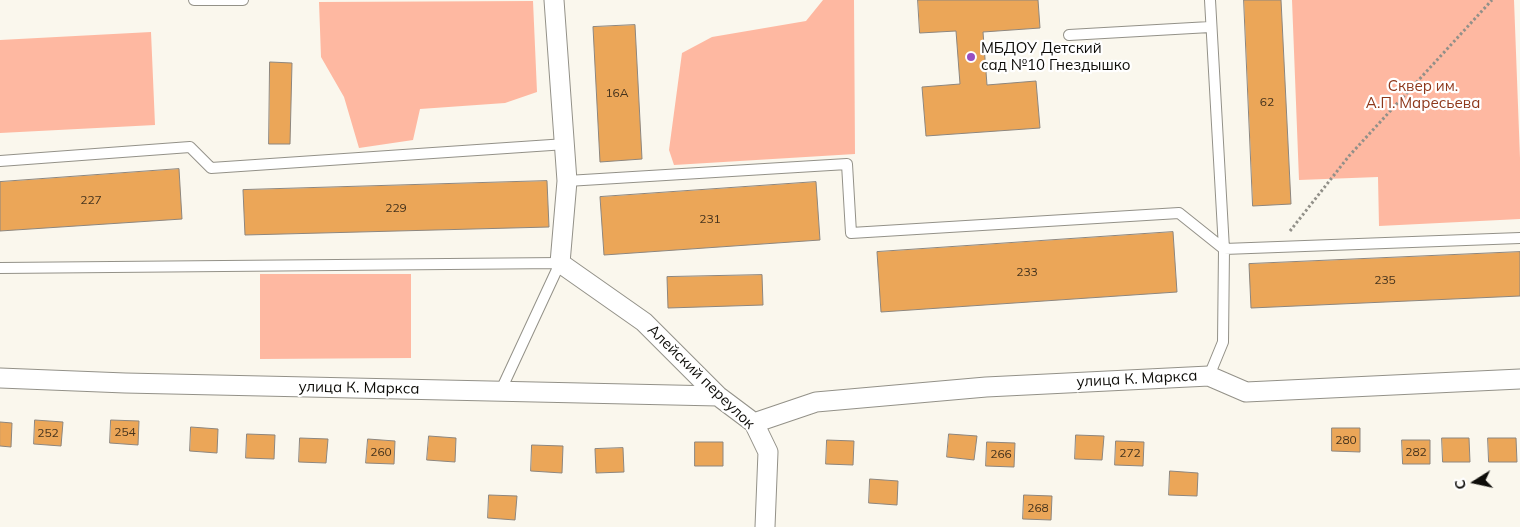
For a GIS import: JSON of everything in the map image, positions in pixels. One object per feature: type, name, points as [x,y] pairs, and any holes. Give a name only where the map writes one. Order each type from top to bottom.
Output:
[{"type":"street","points":[[554,0],[566,144],[567,181],[560,263]]},
{"type":"street","name":"Алейский переулок","points":[[560,263],[644,322],[718,396],[754,423],[768,452],[765,527]]},
{"type":"street","name":"улица К. Маркса","points":[[754,423],[816,402],[986,386],[1209,376],[1246,392],[1520,379]]},
{"type":"street","name":"улица К. Маркса","points":[[0,378],[135,384],[501,390],[718,396]]},
{"type":"lane","points":[[194,0],[243,0]]},
{"type":"lane","points":[[1209,376],[1223,342],[1224,249],[1210,27],[1210,0]]},
{"type":"lane","points":[[1069,35],[1210,27]]},
{"type":"lane","points":[[0,161],[190,146],[211,168],[566,144]]},
{"type":"lane","points":[[567,181],[847,164],[851,232],[1179,213],[1224,249],[1520,238]]},
{"type":"lane","points":[[0,268],[560,263],[501,390]]},
{"type":"path","points":[[1277,247],[1349,156],[1492,0]]},
{"type":"green space","points":[[823,0],[854,0],[855,154],[674,165],[669,150],[682,53],[712,37],[806,21]]},
{"type":"green space","name":"Сквер им. А.П. Маресьева","points":[[1292,0],[1514,0],[1520,158],[1520,219],[1379,226],[1378,177],[1299,180]]},
{"type":"green space","points":[[533,1],[537,92],[505,103],[420,109],[413,140],[359,148],[344,97],[321,57],[319,2]]},
{"type":"green space","points":[[151,32],[155,125],[0,133],[0,40]]},
{"type":"green space","points":[[260,274],[411,274],[411,358],[260,359]]},
{"type":"building","name":"МБДОУ Детский сад №10 Гнездышко","points":[[918,0],[1038,0],[1040,28],[983,32],[987,85],[1036,81],[1040,128],[926,136],[922,87],[960,84],[956,31],[920,33]]},
{"type":"building","points":[[1244,0],[1281,0],[1291,204],[1253,206]]},
{"type":"building","points":[[635,25],[642,159],[600,162],[593,27]]},
{"type":"building","points":[[270,62],[292,63],[290,144],[269,144]]},
{"type":"building","points":[[179,169],[182,219],[0,231],[0,182]]},
{"type":"building","points":[[547,181],[549,227],[245,235],[243,190]]},
{"type":"building","points":[[816,182],[820,240],[604,255],[600,197]]},
{"type":"building","points":[[1173,232],[1177,292],[881,312],[877,252]]},
{"type":"building","points":[[1520,252],[1520,296],[1251,308],[1249,264]]},
{"type":"building","points":[[762,275],[763,305],[668,308],[667,277]]},
{"type":"building","points":[[35,420],[63,422],[61,446],[34,444]]},
{"type":"building","points":[[111,420],[139,421],[138,445],[110,443]]},
{"type":"building","points":[[0,422],[12,423],[11,447],[0,446]]},
{"type":"building","points":[[191,427],[218,429],[217,453],[190,451]]},
{"type":"building","points":[[1332,428],[1360,428],[1360,452],[1332,451]]},
{"type":"building","points":[[247,434],[275,435],[274,459],[246,458]]},
{"type":"building","points":[[949,434],[977,436],[974,460],[947,457]]},
{"type":"building","points":[[1076,435],[1104,436],[1102,460],[1075,459]]},
{"type":"building","points":[[429,436],[456,438],[455,462],[427,460]]},
{"type":"building","points":[[300,438],[328,439],[326,463],[299,462]]},
{"type":"building","points":[[1442,438],[1469,438],[1470,462],[1443,462]]},
{"type":"building","points":[[1488,438],[1516,438],[1517,462],[1489,462]]},
{"type":"building","points":[[368,439],[395,441],[394,464],[366,463]]},
{"type":"building","points":[[827,440],[854,441],[853,465],[826,464]]},
{"type":"building","points":[[1402,440],[1430,440],[1430,464],[1403,464]]},
{"type":"building","points":[[1116,441],[1144,442],[1143,466],[1115,465]]},
{"type":"building","points":[[695,442],[723,442],[723,466],[695,466]]},
{"type":"building","points":[[987,442],[1015,443],[1014,467],[986,466]]},
{"type":"building","points":[[532,445],[563,446],[562,473],[531,471]]},
{"type":"building","points":[[623,448],[624,472],[596,473],[595,449]]},
{"type":"building","points":[[1170,471],[1198,473],[1197,496],[1169,495]]},
{"type":"building","points":[[870,479],[898,481],[897,505],[869,503]]},
{"type":"building","points":[[489,495],[517,496],[515,520],[488,518]]},
{"type":"building","points":[[1024,495],[1052,496],[1051,520],[1023,519]]},
{"type":"place","name":"МБДОУ Детский сад №10 Гнездышко","points":[[971,57]]}]
